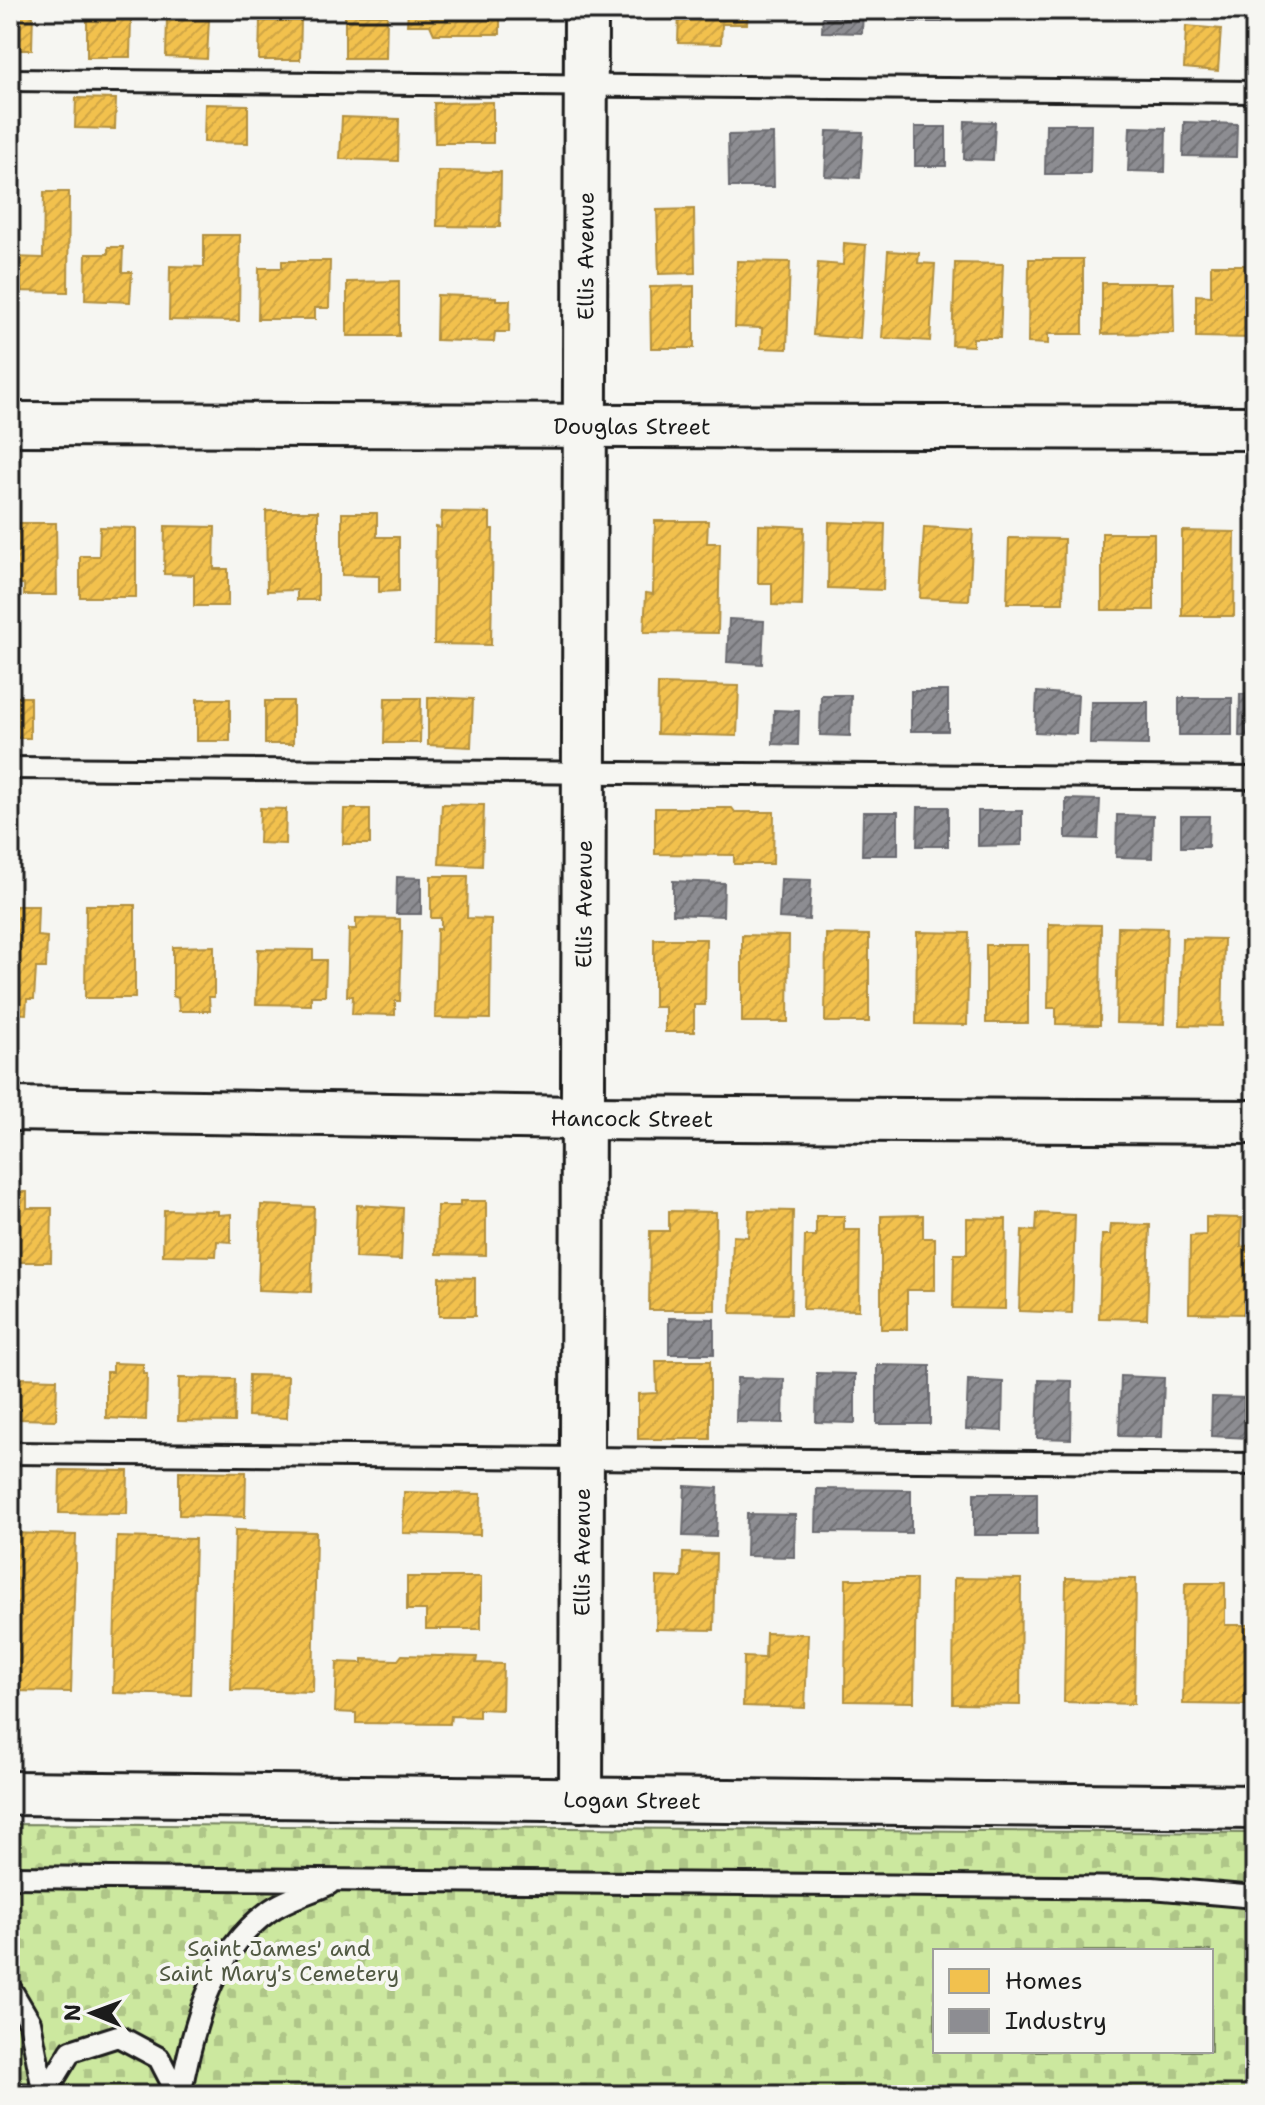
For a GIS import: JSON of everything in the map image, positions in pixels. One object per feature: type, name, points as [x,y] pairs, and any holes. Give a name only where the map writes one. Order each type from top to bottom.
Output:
[{"type":"street","name":"Ellis Avenue","points":[[581,1800],[586,10]]},
{"type":"street","name":"Douglas Street","points":[[10,424],[1255,428]]},
{"type":"street","name":"Hancock Street","points":[[10,1109],[583,1118],[1255,1122]]},
{"type":"street","name":"Logan Street","points":[[10,1793],[1255,1807]]},
{"type":"lane","points":[[10,80],[1255,92]]},
{"type":"lane","points":[[10,768],[1255,778]]},
{"type":"lane","points":[[10,1453],[1255,1464]]},
{"type":"lane","points":[[10,1877],[1152,1888],[1255,1897]]},
{"type":"lane","points":[[179,2095],[193,2030],[226,1955],[269,1911],[338,1880]]},
{"type":"lane","points":[[10,1988],[30,2022],[44,2095]]},
{"type":"lane","points":[[44,2095],[71,2051],[118,2036],[159,2058],[179,2095]]},
{"type":"lane","points":[[10,2094],[44,2095]]},
{"type":"green space","name":"Saint James' and Saint Mary's Cemetery","points":[[10,1824],[1255,1833],[1255,2095],[10,2095]]},
{"type":"building: Homes","points":[[10,10],[33,10],[32,50],[10,50]]},
{"type":"building: Homes","points":[[408,10],[500,10],[500,34],[434,34],[430,25],[407,25]]},
{"type":"building: Homes","points":[[679,10],[748,10],[747,24],[722,24],[721,44],[678,43]]},
{"type":"building: Homes","points":[[345,15],[387,15],[386,58],[345,58]]},
{"type":"building: Homes","points":[[167,17],[209,19],[207,59],[166,57]]},
{"type":"building: Homes","points":[[87,18],[131,19],[130,57],[87,57]]},
{"type":"building: Homes","points":[[260,19],[301,20],[300,60],[259,60]]},
{"type":"building: Homes","points":[[1186,26],[1221,29],[1218,71],[1184,68]]},
{"type":"building: Homes","points":[[76,98],[116,99],[115,129],[75,128]]},
{"type":"building: Homes","points":[[493,102],[493,143],[435,143],[434,103]]},
{"type":"building: Homes","points":[[205,104],[248,105],[248,143],[204,142]]},
{"type":"building: Homes","points":[[342,117],[399,119],[398,161],[340,159]]},
{"type":"building: Homes","points":[[438,171],[501,172],[500,227],[437,226]]},
{"type":"building: Homes","points":[[44,192],[69,192],[68,292],[12,291],[13,257],[43,258]]},
{"type":"building: Homes","points":[[694,209],[695,273],[659,274],[657,210]]},
{"type":"building: Homes","points":[[204,235],[240,235],[239,321],[169,320],[170,266],[204,267]]},
{"type":"building: Homes","points":[[844,243],[866,245],[860,339],[813,335],[818,263],[843,265]]},
{"type":"building: Homes","points":[[108,247],[123,247],[122,272],[132,272],[130,302],[85,300],[86,254],[108,254]]},
{"type":"building: Homes","points":[[888,251],[919,253],[918,263],[935,264],[930,341],[882,338]]},
{"type":"building: Homes","points":[[1029,259],[1083,259],[1083,334],[1048,334],[1048,344],[1028,343]]},
{"type":"building: Homes","points":[[282,261],[330,261],[329,308],[315,308],[315,319],[258,319],[259,268],[282,268]]},
{"type":"building: Homes","points":[[737,261],[790,262],[787,349],[761,348],[762,328],[735,327]]},
{"type":"building: Homes","points":[[955,263],[1003,264],[1000,338],[973,338],[973,346],[952,345]]},
{"type":"building: Homes","points":[[1211,265],[1255,265],[1255,338],[1196,337],[1196,295],[1211,296]]},
{"type":"building: Homes","points":[[399,281],[399,336],[347,336],[347,282]]},
{"type":"building: Homes","points":[[1102,283],[1173,283],[1174,333],[1102,334]]},
{"type":"building: Homes","points":[[694,286],[694,348],[651,348],[650,287]]},
{"type":"building: Homes","points":[[437,295],[510,300],[509,332],[495,332],[494,342],[436,340]]},
{"type":"building: Homes","points":[[266,511],[318,511],[318,600],[297,600],[297,590],[267,591]]},
{"type":"building: Homes","points":[[442,512],[490,513],[490,529],[493,529],[491,645],[434,644],[436,527],[441,528]]},
{"type":"building: Homes","points":[[342,513],[377,513],[377,537],[399,537],[399,591],[379,592],[379,576],[342,575]]},
{"type":"building: Homes","points":[[655,521],[708,521],[707,543],[720,543],[718,633],[644,632],[646,593],[653,594]]},
{"type":"building: Homes","points":[[829,522],[885,524],[883,590],[828,588]]},
{"type":"building: Homes","points":[[10,523],[56,523],[57,595],[24,595],[24,584],[10,584]]},
{"type":"building: Homes","points":[[759,525],[804,527],[802,606],[772,605],[772,583],[758,583]]},
{"type":"building: Homes","points":[[165,526],[215,527],[214,569],[228,569],[228,606],[194,606],[194,575],[164,574]]},
{"type":"building: Homes","points":[[100,527],[136,528],[136,597],[80,597],[80,556],[99,556]]},
{"type":"building: Homes","points":[[924,527],[973,530],[969,600],[920,598]]},
{"type":"building: Homes","points":[[1182,531],[1235,532],[1234,616],[1182,616]]},
{"type":"building: Homes","points":[[1102,533],[1154,533],[1154,610],[1102,610]]},
{"type":"building: Homes","points":[[1009,538],[1064,539],[1063,603],[1007,603]]},
{"type":"building: Homes","points":[[658,684],[739,686],[737,736],[657,734]]},
{"type":"building: Homes","points":[[10,697],[30,697],[30,738],[10,738]]},
{"type":"building: Homes","points":[[428,697],[473,699],[471,747],[428,745]]},
{"type":"building: Homes","points":[[385,698],[421,698],[420,743],[384,743]]},
{"type":"building: Homes","points":[[197,699],[230,699],[230,741],[197,741]]},
{"type":"building: Homes","points":[[265,701],[293,701],[293,744],[265,744]]},
{"type":"building: Homes","points":[[442,804],[484,805],[482,866],[439,864]]},
{"type":"building: Homes","points":[[260,808],[286,809],[285,844],[259,843]]},
{"type":"building: Homes","points":[[655,808],[732,808],[735,812],[774,812],[773,864],[734,864],[734,855],[655,854]]},
{"type":"building: Homes","points":[[344,809],[370,809],[370,844],[343,844]]},
{"type":"building: Homes","points":[[431,876],[468,876],[467,918],[491,919],[490,1019],[435,1018],[437,929],[441,929],[441,918],[431,918]]},
{"type":"building: Homes","points":[[86,905],[135,905],[135,998],[85,998]]},
{"type":"building: Homes","points":[[10,906],[38,906],[37,936],[47,937],[46,968],[36,968],[34,999],[27,999],[26,1014],[10,1013]]},
{"type":"building: Homes","points":[[356,918],[400,919],[400,1001],[395,1001],[395,1015],[352,1014],[353,996],[347,996],[349,929],[356,929]]},
{"type":"building: Homes","points":[[1049,924],[1101,925],[1100,1025],[1056,1024],[1056,1008],[1048,1008]]},
{"type":"building: Homes","points":[[1118,927],[1167,928],[1164,1024],[1116,1023]]},
{"type":"building: Homes","points":[[917,932],[969,933],[967,1025],[916,1024]]},
{"type":"building: Homes","points":[[826,934],[869,935],[869,1022],[825,1022]]},
{"type":"building: Homes","points":[[742,935],[789,936],[788,1022],[742,1022]]},
{"type":"building: Homes","points":[[1182,938],[1224,939],[1222,1026],[1180,1025]]},
{"type":"building: Homes","points":[[654,939],[706,939],[705,1005],[694,1005],[694,1032],[665,1032],[665,1007],[654,1007]]},
{"type":"building: Homes","points":[[986,945],[1028,945],[1028,1023],[986,1023]]},
{"type":"building: Homes","points":[[214,946],[214,997],[209,997],[210,1011],[179,1011],[178,998],[173,996],[173,947]]},
{"type":"building: Homes","points":[[258,949],[313,950],[313,960],[326,960],[325,996],[311,996],[311,1005],[256,1004]]},
{"type":"building: Homes","points":[[10,1192],[27,1192],[27,1208],[52,1208],[51,1262],[10,1262]]},
{"type":"building: Homes","points":[[460,1201],[486,1201],[486,1255],[436,1254],[437,1206],[460,1206]]},
{"type":"building: Homes","points":[[261,1205],[314,1207],[311,1292],[258,1290]]},
{"type":"building: Homes","points":[[357,1205],[403,1208],[401,1260],[355,1258]]},
{"type":"building: Homes","points":[[164,1210],[231,1214],[231,1242],[217,1241],[216,1256],[163,1255]]},
{"type":"building: Homes","points":[[749,1210],[793,1211],[791,1314],[731,1313],[733,1236],[748,1237]]},
{"type":"building: Homes","points":[[669,1211],[716,1212],[715,1310],[649,1310],[650,1231],[669,1231]]},
{"type":"building: Homes","points":[[1037,1213],[1075,1215],[1072,1313],[1019,1311],[1022,1230],[1036,1231]]},
{"type":"building: Homes","points":[[923,1215],[923,1238],[935,1238],[935,1290],[907,1290],[907,1329],[881,1329],[881,1216]]},
{"type":"building: Homes","points":[[816,1216],[844,1216],[844,1230],[860,1230],[859,1310],[803,1309],[805,1236],[816,1236]]},
{"type":"building: Homes","points":[[1206,1217],[1242,1218],[1241,1247],[1250,1245],[1248,1314],[1189,1313],[1190,1236],[1206,1235]]},
{"type":"building: Homes","points":[[967,1218],[1006,1219],[1005,1309],[953,1308],[954,1254],[967,1254]]},
{"type":"building: Homes","points":[[1111,1224],[1150,1225],[1147,1319],[1099,1318],[1102,1235],[1110,1235]]},
{"type":"building: Homes","points":[[439,1277],[475,1278],[475,1316],[439,1316]]},
{"type":"building: Homes","points":[[656,1361],[710,1361],[710,1439],[638,1439],[638,1394],[657,1393]]},
{"type":"building: Homes","points":[[113,1363],[143,1364],[143,1374],[147,1374],[146,1420],[106,1418],[106,1372],[113,1372]]},
{"type":"building: Homes","points":[[249,1375],[288,1376],[287,1418],[248,1416]]},
{"type":"building: Homes","points":[[19,1378],[57,1379],[56,1420],[18,1419]]},
{"type":"building: Homes","points":[[179,1378],[235,1379],[234,1422],[178,1421]]},
{"type":"building: Homes","points":[[60,1470],[128,1471],[127,1514],[59,1513]]},
{"type":"building: Homes","points":[[179,1471],[246,1472],[245,1517],[179,1515]]},
{"type":"building: Homes","points":[[404,1492],[481,1494],[480,1535],[403,1533]]},
{"type":"building: Homes","points":[[235,1530],[316,1532],[313,1692],[231,1690]]},
{"type":"building: Homes","points":[[10,1533],[76,1535],[71,1692],[10,1691]]},
{"type":"building: Homes","points":[[117,1537],[195,1539],[191,1695],[113,1693]]},
{"type":"building: Homes","points":[[683,1553],[716,1554],[714,1630],[656,1629],[657,1577],[682,1578]]},
{"type":"building: Homes","points":[[407,1577],[481,1577],[481,1629],[426,1629],[426,1610],[407,1610]]},
{"type":"building: Homes","points":[[954,1578],[1021,1579],[1020,1705],[953,1704]]},
{"type":"building: Homes","points":[[1066,1578],[1136,1579],[1134,1704],[1064,1702]]},
{"type":"building: Homes","points":[[846,1579],[916,1579],[914,1702],[845,1701]]},
{"type":"building: Homes","points":[[1185,1583],[1225,1583],[1225,1625],[1251,1625],[1251,1705],[1183,1704]]},
{"type":"building: Homes","points":[[766,1633],[808,1634],[805,1708],[743,1706],[744,1657],[765,1658]]},
{"type":"building: Homes","points":[[402,1655],[477,1657],[476,1663],[503,1664],[502,1710],[479,1709],[479,1717],[451,1716],[450,1724],[356,1723],[356,1713],[335,1712],[337,1662],[398,1660]]},
{"type":"building: Industry","points":[[823,10],[863,10],[862,33],[822,32]]},
{"type":"building: Industry","points":[[910,10],[942,10],[942,22],[910,22]]},
{"type":"building: Industry","points":[[965,121],[995,122],[993,160],[964,159]]},
{"type":"building: Industry","points":[[1184,122],[1237,124],[1236,157],[1183,156]]},
{"type":"building: Industry","points":[[1046,124],[1091,124],[1090,174],[1045,174]]},
{"type":"building: Industry","points":[[915,127],[946,127],[946,166],[915,166]]},
{"type":"building: Industry","points":[[1130,127],[1166,128],[1165,172],[1128,171]]},
{"type":"building: Industry","points":[[827,131],[863,132],[860,178],[825,176]]},
{"type":"building: Industry","points":[[773,134],[774,187],[729,187],[728,135]]},
{"type":"building: Industry","points":[[729,619],[764,621],[762,664],[727,662]]},
{"type":"building: Industry","points":[[911,691],[948,691],[948,731],[911,731]]},
{"type":"building: Industry","points":[[1037,692],[1078,695],[1076,734],[1035,732]]},
{"type":"building: Industry","points":[[1240,694],[1255,694],[1255,737],[1239,736]]},
{"type":"building: Industry","points":[[821,695],[851,695],[850,736],[820,735]]},
{"type":"building: Industry","points":[[1179,698],[1232,698],[1232,735],[1179,735]]},
{"type":"building: Industry","points":[[1091,702],[1148,702],[1148,745],[1090,744]]},
{"type":"building: Industry","points":[[774,710],[799,711],[798,745],[773,744]]},
{"type":"building: Industry","points":[[1066,799],[1100,800],[1098,839],[1066,838]]},
{"type":"building: Industry","points":[[918,807],[948,807],[948,846],[917,846]]},
{"type":"building: Industry","points":[[978,811],[1022,811],[1022,845],[978,846]]},
{"type":"building: Industry","points":[[863,812],[898,812],[898,855],[862,855]]},
{"type":"building: Industry","points":[[1117,815],[1153,816],[1152,858],[1116,857]]},
{"type":"building: Industry","points":[[1181,816],[1209,816],[1208,847],[1181,847]]},
{"type":"building: Industry","points":[[1248,816],[1255,816],[1255,865],[1247,865]]},
{"type":"building: Industry","points":[[397,877],[421,878],[421,914],[396,914]]},
{"type":"building: Industry","points":[[781,879],[811,880],[809,920],[779,918]]},
{"type":"building: Industry","points":[[673,881],[724,883],[723,916],[673,914]]},
{"type":"building: Industry","points":[[669,1318],[714,1319],[714,1354],[669,1354]]},
{"type":"building: Industry","points":[[877,1365],[930,1366],[930,1424],[877,1424]]},
{"type":"building: Industry","points":[[817,1373],[855,1374],[855,1423],[816,1422]]},
{"type":"building: Industry","points":[[1121,1376],[1164,1378],[1162,1437],[1119,1436]]},
{"type":"building: Industry","points":[[737,1378],[784,1379],[783,1423],[736,1422]]},
{"type":"building: Industry","points":[[968,1380],[1003,1382],[1002,1431],[966,1429]]},
{"type":"building: Industry","points":[[1039,1380],[1072,1381],[1071,1439],[1037,1438]]},
{"type":"building: Industry","points":[[1212,1397],[1250,1398],[1248,1438],[1211,1436]]},
{"type":"building: Industry","points":[[685,1486],[718,1488],[716,1537],[683,1536]]},
{"type":"building: Industry","points":[[817,1489],[911,1490],[911,1533],[816,1532]]},
{"type":"building: Industry","points":[[974,1493],[1037,1493],[1037,1535],[974,1535]]},
{"type":"building: Industry","points":[[747,1514],[795,1515],[794,1557],[746,1556]]}]
